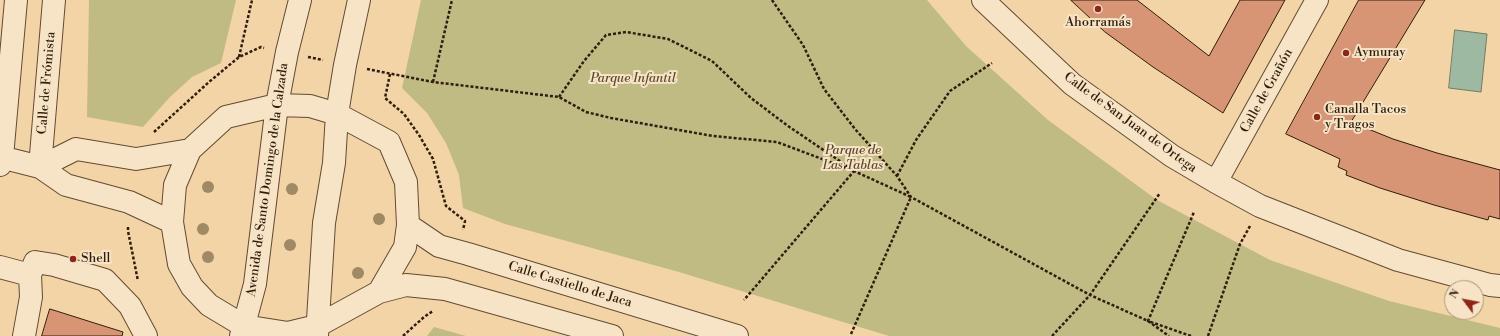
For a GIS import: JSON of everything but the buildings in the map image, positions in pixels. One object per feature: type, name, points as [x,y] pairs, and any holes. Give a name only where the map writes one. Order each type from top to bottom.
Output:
[{"type":"street","points":[[16,0],[1,160],[40,167],[66,185],[129,202],[172,222]]},
{"type":"street","name":"Calle de Frómista","points":[[40,167],[54,0]]},
{"type":"street","name":"Avenida de Santo Domingo de la Calzada","points":[[243,331],[255,284],[277,105],[287,52],[300,0]]},
{"type":"street","points":[[317,331],[324,223],[334,163],[337,114],[345,65],[359,0]]},
{"type":"street","name":"Calle de San Juan de Ortega","points":[[983,0],[1072,84],[1172,156],[1216,182],[1260,206],[1398,260],[1490,285],[1500,286]]},
{"type":"street","name":"Calle de Grañón","points":[[1216,182],[1317,0]]},
{"type":"street","points":[[379,292],[404,247],[408,225],[406,182],[389,142],[337,114],[310,106],[277,105],[226,117],[190,150],[175,185],[172,222],[180,264],[192,288],[210,305],[243,331],[288,333],[317,331],[379,292],[406,285],[446,288],[612,336]]},
{"type":"street","points":[[40,167],[76,149],[136,159],[190,150]]},
{"type":"street","name":"Calle Castiello de Jaca","points":[[408,225],[439,246],[737,336]]},
{"type":"street","points":[[24,336],[32,297],[30,275],[36,262],[54,265],[105,280],[130,306],[146,336]]},
{"type":"street","points":[[0,267],[30,275]]},
{"type":"path","points":[[239,57],[252,0]]},
{"type":"path","points":[[433,82],[452,0]]},
{"type":"path","points":[[772,0],[803,45],[824,89],[855,129],[897,176],[911,197]]},
{"type":"path","points":[[559,97],[584,61],[606,35],[626,32],[668,39],[712,61],[757,103],[854,171]]},
{"type":"path","points":[[897,176],[916,140],[950,91],[992,63]]},
{"type":"path","points":[[390,74],[433,82],[559,97],[586,112],[611,118],[713,136],[777,142],[854,171],[911,197],[1090,295],[1148,321],[1191,336]]},
{"type":"path","points":[[744,300],[854,171]]},
{"type":"path","points":[[1052,336],[1090,295],[1160,193]]},
{"type":"path","points":[[851,334],[911,197]]},
{"type":"path","points":[[1208,336],[1240,244],[1260,206]]},
{"type":"path","points":[[1148,321],[1194,212]]},
{"type":"path","points":[[1148,321],[1169,336]]},
{"type":"green space","points":[[89,0],[236,0],[221,63],[192,77],[170,97],[143,127],[87,117]]},
{"type":"green space","name":"Parque de Las Tablas","points":[[421,0],[927,0],[966,46],[1048,120],[1157,200],[1270,260],[1389,301],[1444,314],[1444,320],[1467,320],[1500,328],[1500,336],[889,336],[679,272],[505,224],[463,208],[459,175],[446,143],[427,113],[402,88]]},
{"type":"green space","points":[[434,327],[466,336],[427,336]]},
{"type":"shaded area","points":[[1455,30],[1487,34],[1481,92],[1449,88]]},
{"type":"place","name":"Ahorramás","points":[[1098,9]]},
{"type":"place","name":"Aymuray","points":[[1346,53]]},
{"type":"place","name":"Canalla Tacos y Tragos","points":[[1317,117]]},
{"type":"place","name":"Shell","points":[[73,259]]},
{"type":"park label","name":"Parque Infantil","points":[[633,79]]}]
